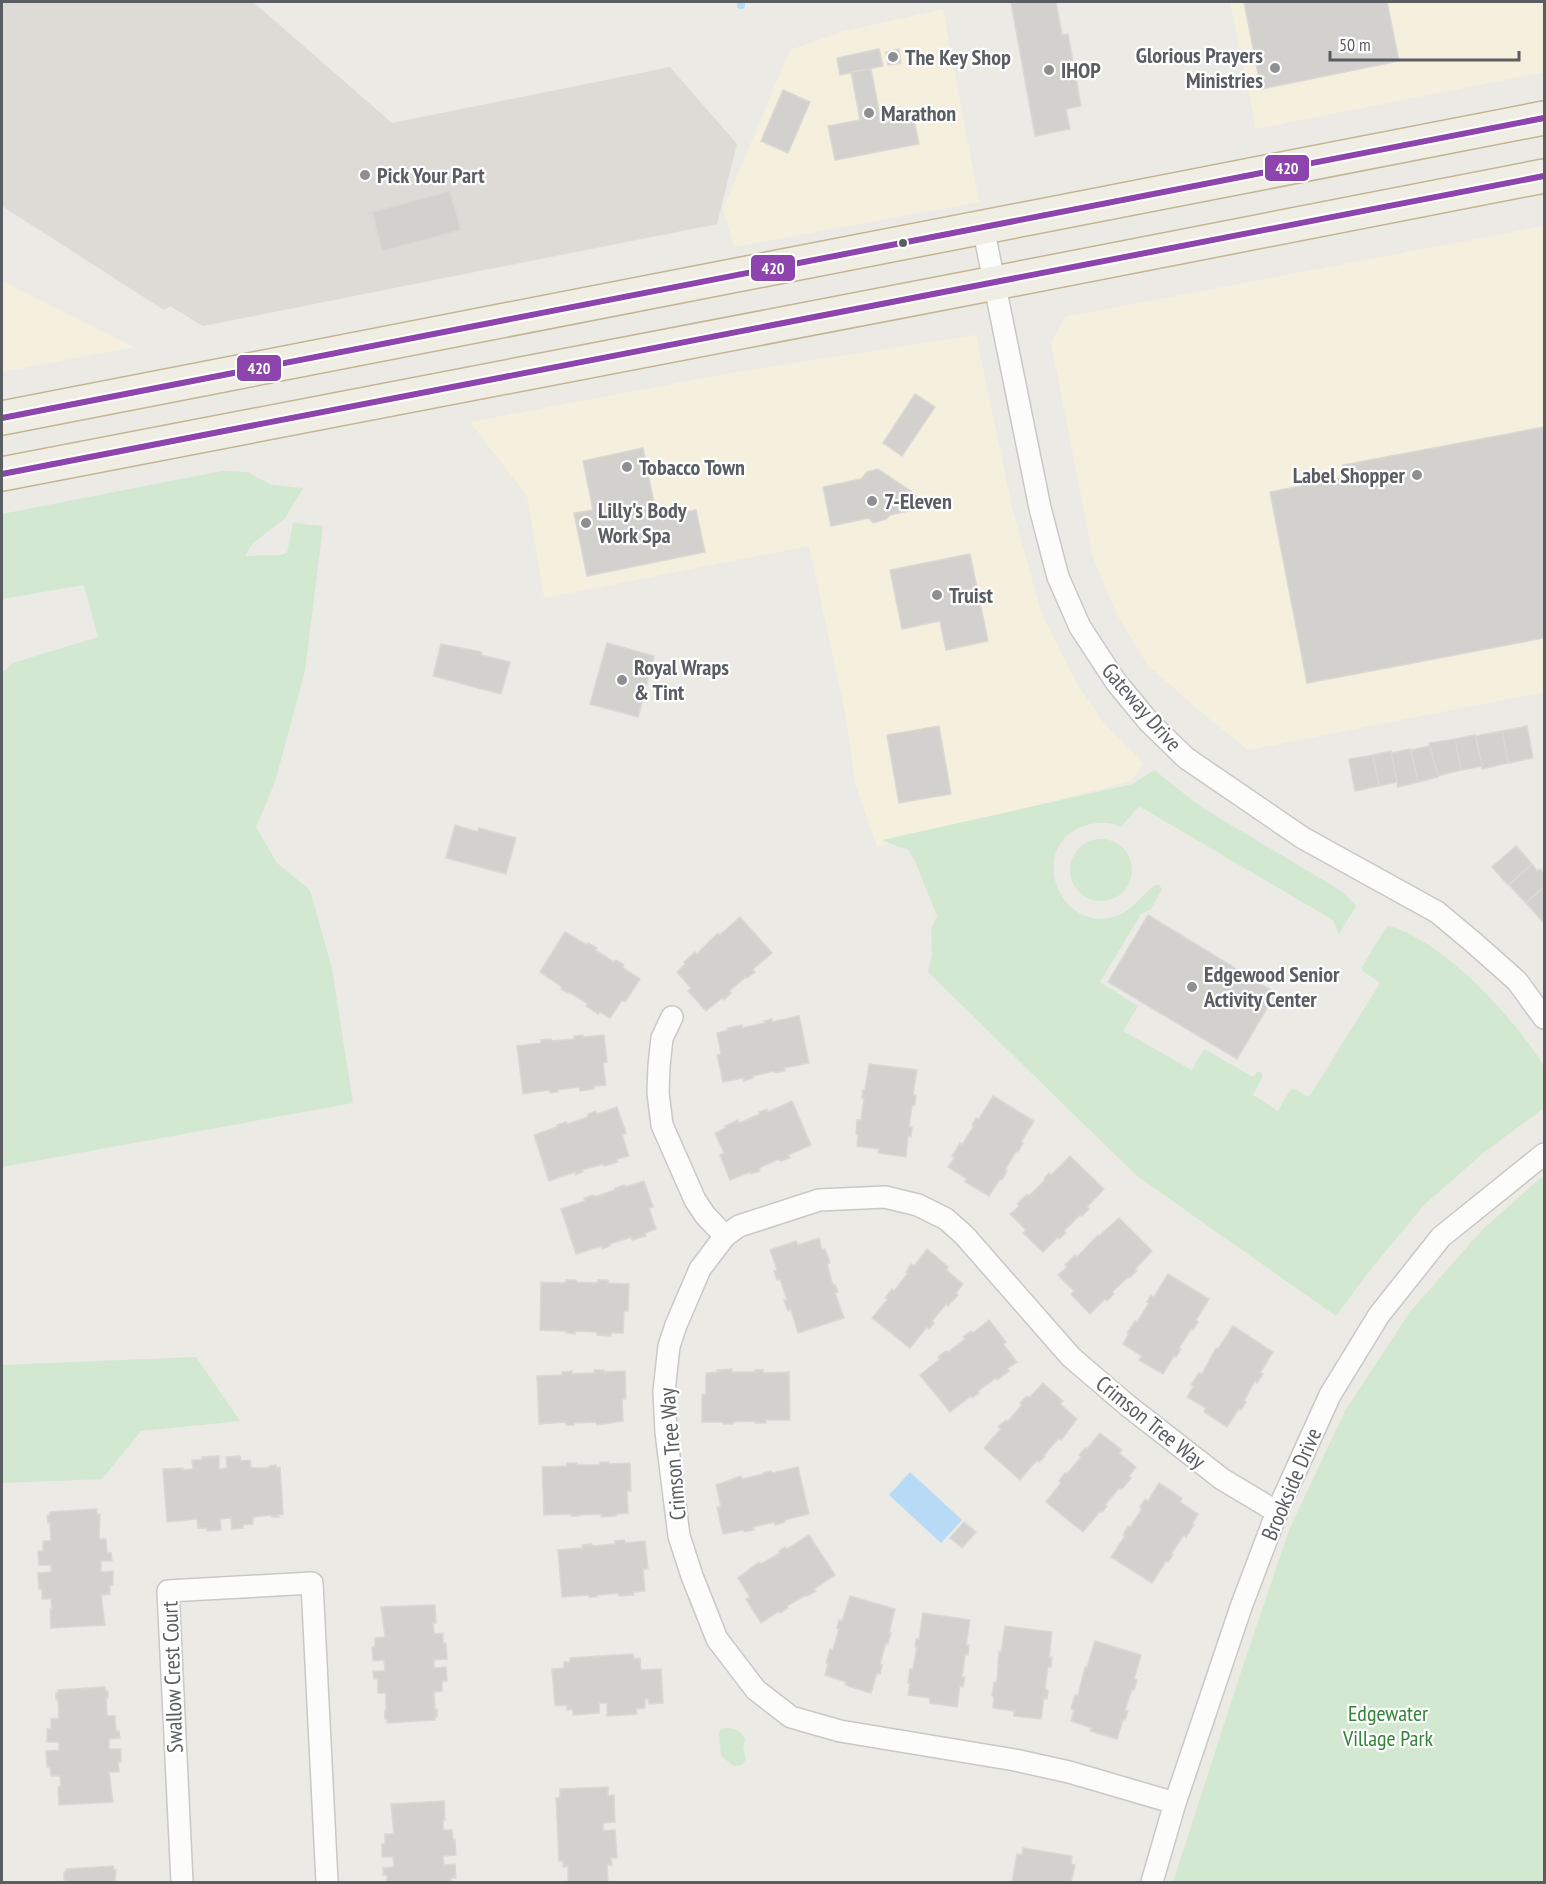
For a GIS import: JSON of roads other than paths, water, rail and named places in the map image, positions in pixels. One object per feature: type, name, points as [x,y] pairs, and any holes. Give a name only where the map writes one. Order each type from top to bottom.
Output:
[{"type":"highway","points":[[2,418],[1545,118]]},
{"type":"highway","points":[[2,474],[1545,176]]},
{"type":"street","name":"Gateway Drive","points":[[983,227],[1040,508],[1058,577],[1080,627],[1116,682],[1149,722],[1186,758],[1304,838],[1437,912],[1517,981],[1545,1018]]},
{"type":"street","points":[[672,1017],[662,1038],[659,1066],[658,1093],[662,1125],[695,1200],[705,1215],[725,1236]]},
{"type":"street","name":"Brookside Drive","points":[[1152,1882],[1175,1803],[1241,1607],[1277,1512],[1330,1395],[1379,1315],[1441,1237],[1545,1154]]},
{"type":"street","name":"Crimson Tree Way","points":[[1175,1803],[1069,1772],[1015,1760],[840,1731],[791,1717],[756,1690],[717,1638],[692,1576],[680,1536],[666,1432],[664,1391],[672,1335],[700,1269],[725,1236],[739,1226],[819,1200],[885,1197],[918,1204],[946,1219],[964,1235],[1071,1358],[1222,1479],[1277,1512]]},
{"type":"street","name":"Swallow Crest Court","points":[[182,1882],[168,1591],[312,1583],[327,1882]]},
{"type":"water","points":[[910,1472],[962,1520],[941,1543],[889,1495]]},
{"type":"place","name":"The Key Shop","points":[[893,57]]},
{"type":"place","name":"Glorious Prayers Ministries","points":[[1275,68]]},
{"type":"place","name":"IHOP","points":[[1049,70]]},
{"type":"place","name":"Marathon","points":[[869,113]]},
{"type":"place","name":"Pick Your Part","points":[[365,175]]},
{"type":"place","name":"Tobacco Town","points":[[627,467]]},
{"type":"place","name":"Label Shopper","points":[[1417,475]]},
{"type":"place","name":"7-Eleven","points":[[872,501]]},
{"type":"place","name":"Lilly's Body Work Spa","points":[[586,523]]},
{"type":"place","name":"Truist","points":[[937,595]]},
{"type":"place","name":"Royal Wraps & Tint","points":[[622,680]]},
{"type":"place","name":"Edgewood Senior Activity Center","points":[[1192,987]]},
{"type":"park label","name":"Edgewater Village Park","points":[[1388,1726]]}]
